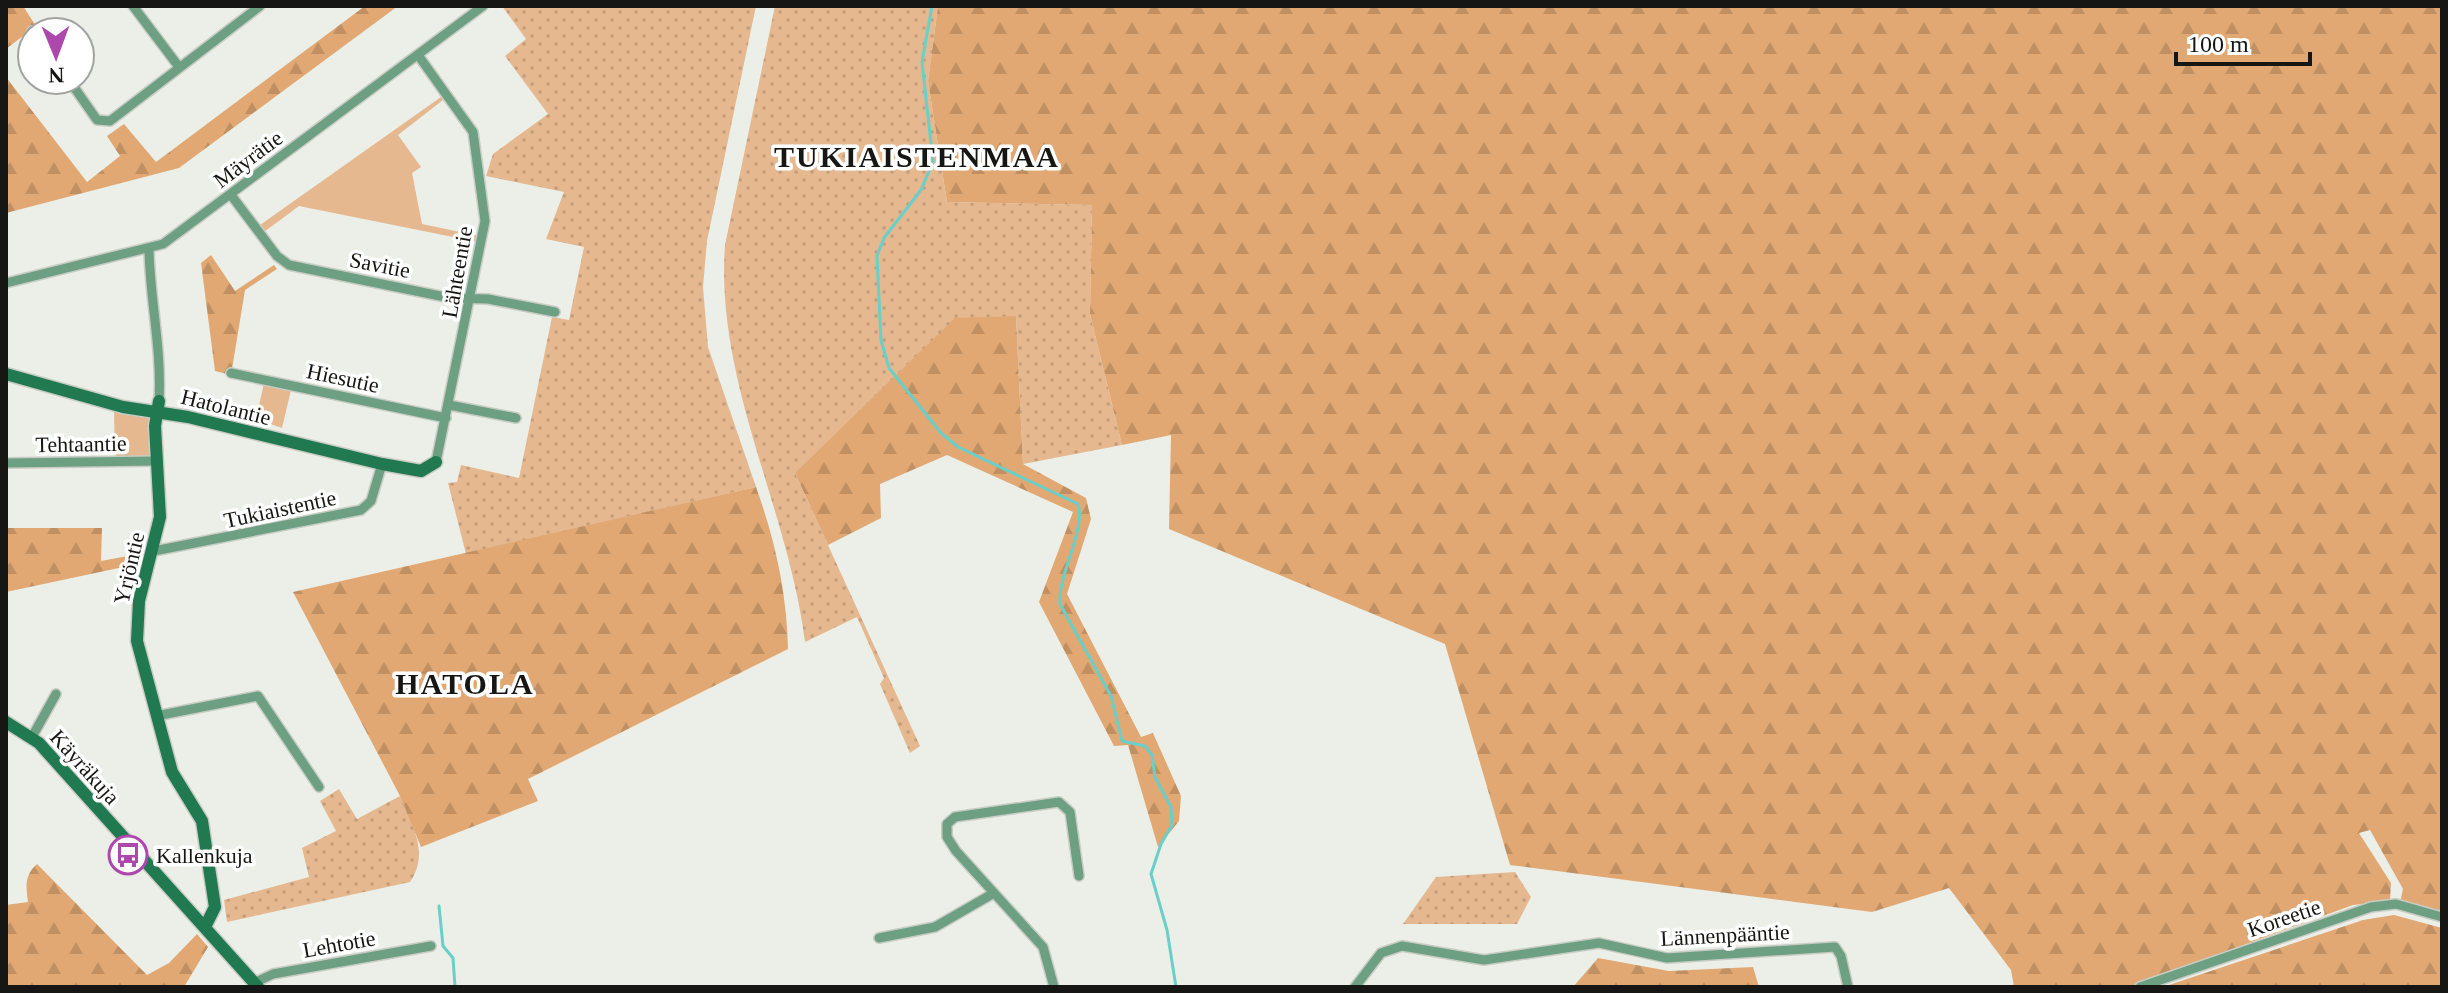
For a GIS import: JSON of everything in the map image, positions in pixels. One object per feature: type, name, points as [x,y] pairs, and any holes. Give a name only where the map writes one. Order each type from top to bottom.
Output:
[{"type":"street","points":[[133,6],[179,67]]},
{"type":"street","name":"Mäyrätie","points":[[6,283],[149,250],[231,195],[483,6]]},
{"type":"street","points":[[82,96],[103,123],[110,121],[256,7]]},
{"type":"street","name":"Lähteentie","points":[[418,55],[467,122],[477,142],[485,226],[436,462]]},
{"type":"street","name":"Savitie","points":[[231,195],[277,256],[289,265],[471,300],[488,299],[555,312]]},
{"type":"street","name":"Yrjöntie","points":[[149,250],[150,289],[160,366],[155,426],[160,517],[154,551],[139,601],[137,641],[172,772],[204,828],[215,907],[205,927]]},
{"type":"street","name":"Hiesutie","points":[[231,373],[446,418]]},
{"type":"street","name":"Hatolantie","points":[[6,374],[123,407],[159,406],[382,464],[421,471],[436,462]]},
{"type":"street","points":[[449,405],[516,418]]},
{"type":"street","name":"Tehtaantie","points":[[6,463],[157,461]]},
{"type":"street","name":"Tukiaistentie","points":[[154,551],[361,510],[371,501],[382,464]]},
{"type":"street","points":[[32,737],[56,694]]},
{"type":"street","points":[[156,716],[258,696],[265,702],[319,787]]},
{"type":"street","name":"Käyräkuja","points":[[6,722],[32,737],[256,985]]},
{"type":"street","points":[[1054,987],[1043,947],[948,840],[946,827],[952,818],[1055,801],[1062,803],[1071,815],[1079,876]]},
{"type":"street","points":[[879,938],[935,927],[994,893]]},
{"type":"street","name":"Koreetie","points":[[2140,987],[2371,907],[2396,904],[2442,917]]},
{"type":"street","name":"Lännenpääntie","points":[[1355,987],[1381,953],[1402,946],[1484,960],[1599,943],[1667,958],[1835,947],[1841,956],[1848,987]]},
{"type":"street","name":"Lehtotie","points":[[256,985],[273,974],[431,946]]},
{"type":"shaded area","points":[[502,6],[756,6],[707,241],[703,287],[708,347],[756,487],[466,554],[448,483],[457,482],[461,465],[519,478],[552,317],[569,320],[584,247],[546,239],[564,192],[486,176],[493,154],[548,114],[505,56],[526,39]]},
{"type":"shaded area","points":[[775,6],[938,6],[928,81],[947,202],[1092,205],[1090,314],[1122,445],[1023,464],[1016,316],[795,473],[920,746],[910,753],[880,684],[884,678],[857,617],[805,642],[784,542],[741,395],[731,346],[725,296],[725,245]]},
{"type":"shaded area","points":[[441,97],[443,100],[398,135],[421,167],[412,173],[422,224],[479,236],[478,242],[299,206],[264,232],[260,225]]},
{"type":"shaded area","points":[[264,383],[291,390],[282,428],[256,419]]},
{"type":"shaded area","points":[[114,410],[152,418],[152,450],[148,457],[115,460]]},
{"type":"shaded area","points":[[339,789],[357,819],[400,796],[414,828],[419,850],[416,871],[410,882],[227,922],[224,900],[309,877],[302,848],[336,831],[320,801]]},
{"type":"shaded area","points":[[1515,872],[1531,897],[1517,924],[1403,924],[1436,877]]},
{"type":"green space","points":[[6,6],[23,6],[30,16],[16,16],[16,41],[6,49]]},
{"type":"green space","points":[[365,6],[398,6],[179,168],[6,213],[6,77],[16,90],[16,96],[21,96],[87,182],[120,156],[107,136],[124,124],[156,162]]},
{"type":"green space","points":[[938,6],[2442,6],[2442,914],[2400,903],[2403,889],[2370,830],[2359,833],[2391,883],[2390,901],[2353,905],[2129,987],[2014,987],[2011,970],[1949,888],[1872,912],[1510,865],[1445,644],[1169,529],[1171,435],[1122,445],[1090,314],[1092,205],[947,202],[928,81]]},
{"type":"green space","points":[[211,255],[235,291],[274,265],[277,269],[245,290],[231,375],[215,371],[201,263]]},
{"type":"green space","points":[[1016,316],[1023,464],[1086,498],[1091,519],[1067,594],[1141,737],[1153,733],[1181,796],[1179,821],[1158,847],[1128,745],[1114,746],[1039,602],[1073,512],[947,455],[880,484],[881,518],[828,545],[795,473],[955,318]]},
{"type":"green space","points":[[756,487],[779,567],[788,649],[528,779],[538,801],[421,847],[400,796],[293,592]]},
{"type":"green space","points":[[6,528],[102,528],[101,561],[149,552],[147,562],[6,592]]},
{"type":"green space","points":[[37,864],[147,975],[169,963],[197,934],[208,947],[184,987],[6,987],[6,905],[28,902],[28,877]]},
{"type":"green space","points":[[2394,915],[2442,928],[2442,987],[2163,987],[2363,920]]},
{"type":"green space","points":[[1598,958],[1669,971],[1753,967],[1759,987],[1573,987]]},
{"type":"waterway","points":[[932,6],[922,62],[933,162],[921,190],[884,238],[877,256],[881,340],[889,368],[941,433],[958,447],[1078,504],[1078,527],[1063,579],[1060,604],[1111,696],[1122,741],[1145,746],[1152,755],[1155,777],[1171,807],[1172,825],[1161,844],[1151,874],[1167,930],[1176,987]]},
{"type":"waterway","points":[[439,906],[443,946],[453,958],[455,987]]},
{"type":"place","name":"Kallenkuja","points":[[128,855]]},
{"type":"district","name":"TUKIAISTENMAA","points":[[917,156]]},
{"type":"district","name":"HATOLA","points":[[465,683]]}]
